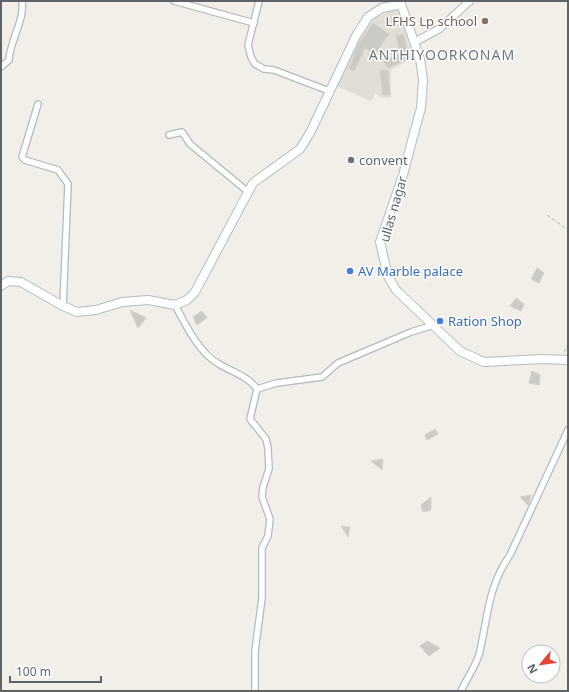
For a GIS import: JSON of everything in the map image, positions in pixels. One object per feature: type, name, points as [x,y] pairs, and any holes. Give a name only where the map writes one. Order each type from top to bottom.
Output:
[{"type":"main road","name":"ullas nagar","points":[[400,1],[420,58],[424,80],[421,108],[403,175],[380,242],[388,276],[396,290],[460,351],[484,362],[565,358]]},
{"type":"main road","points":[[1,286],[8,281],[21,282],[63,306],[77,312],[96,310],[122,302],[148,300],[175,305],[187,300],[195,292],[247,191],[253,183],[300,149],[310,133],[356,36],[368,17],[382,8],[397,5],[400,1]]},
{"type":"street","points":[[1,67],[9,60],[9,50],[16,36],[18,24],[24,12],[22,1]]},
{"type":"street","points":[[174,1],[254,23]]},
{"type":"street","points":[[260,1],[248,45],[250,57],[255,64],[264,69],[274,70],[329,91]]},
{"type":"street","points":[[415,42],[439,29],[470,1]]},
{"type":"street","points":[[38,104],[22,157],[25,160],[58,170],[68,184],[63,306]]},
{"type":"street","points":[[169,135],[182,132],[190,144],[247,191]]},
{"type":"street","points":[[175,305],[193,338],[207,353],[218,364],[250,380],[257,389]]},
{"type":"street","points":[[257,389],[277,383],[322,377],[338,363],[411,332],[434,325]]},
{"type":"street","points":[[255,691],[255,651],[262,598],[262,548],[268,536],[270,519],[262,497],[262,487],[269,469],[268,448],[266,439],[250,419],[257,389]]},
{"type":"street","points":[[461,691],[478,657],[492,588],[500,569],[510,556],[568,430]]},
{"type":"path","points":[[547,215],[568,230]]},
{"type":"path","points":[[565,358],[568,344]]},
{"type":"shaded area","points":[[393,10],[399,12],[413,58],[391,70],[391,97],[382,98],[375,93],[373,99],[370,101],[337,86],[356,44],[372,20]]},
{"type":"building","points":[[373,23],[389,34],[375,54],[365,48],[354,71],[349,69],[358,45]]},
{"type":"building","points":[[403,34],[410,58],[388,68],[384,61],[401,54],[396,36]]},
{"type":"building","points":[[380,70],[388,71],[390,95],[383,95]]},
{"type":"building","points":[[537,268],[544,273],[539,283],[531,279]]},
{"type":"building","points":[[516,298],[524,304],[521,311],[510,306]]},
{"type":"building","points":[[130,310],[146,318],[138,328]]},
{"type":"building","points":[[202,311],[207,318],[197,325],[193,317]]},
{"type":"building","name":"Ration Shop","points":[[439,316],[445,321],[441,325],[436,320]]},
{"type":"building","points":[[532,371],[540,375],[539,385],[529,383]]},
{"type":"building","points":[[435,429],[438,434],[427,440],[425,435]]},
{"type":"building","points":[[383,459],[382,470],[371,461]]},
{"type":"building","points":[[531,495],[528,505],[520,497]]},
{"type":"building","points":[[431,497],[431,510],[423,512],[421,505]]},
{"type":"building","points":[[341,526],[350,527],[348,537]]},
{"type":"building","points":[[427,641],[440,648],[429,656],[420,646]]},
{"type":"place","name":"LFHS Lp school","points":[[485,21]]},
{"type":"place","name":"convent","points":[[351,160]]},
{"type":"place","name":"AV Marble palace","points":[[350,271]]},
{"type":"place","name":"Ration Shop","points":[[440,321]]},
{"type":"district","name":"ANTHIYOORKONAM","points":[[442,54]]}]
